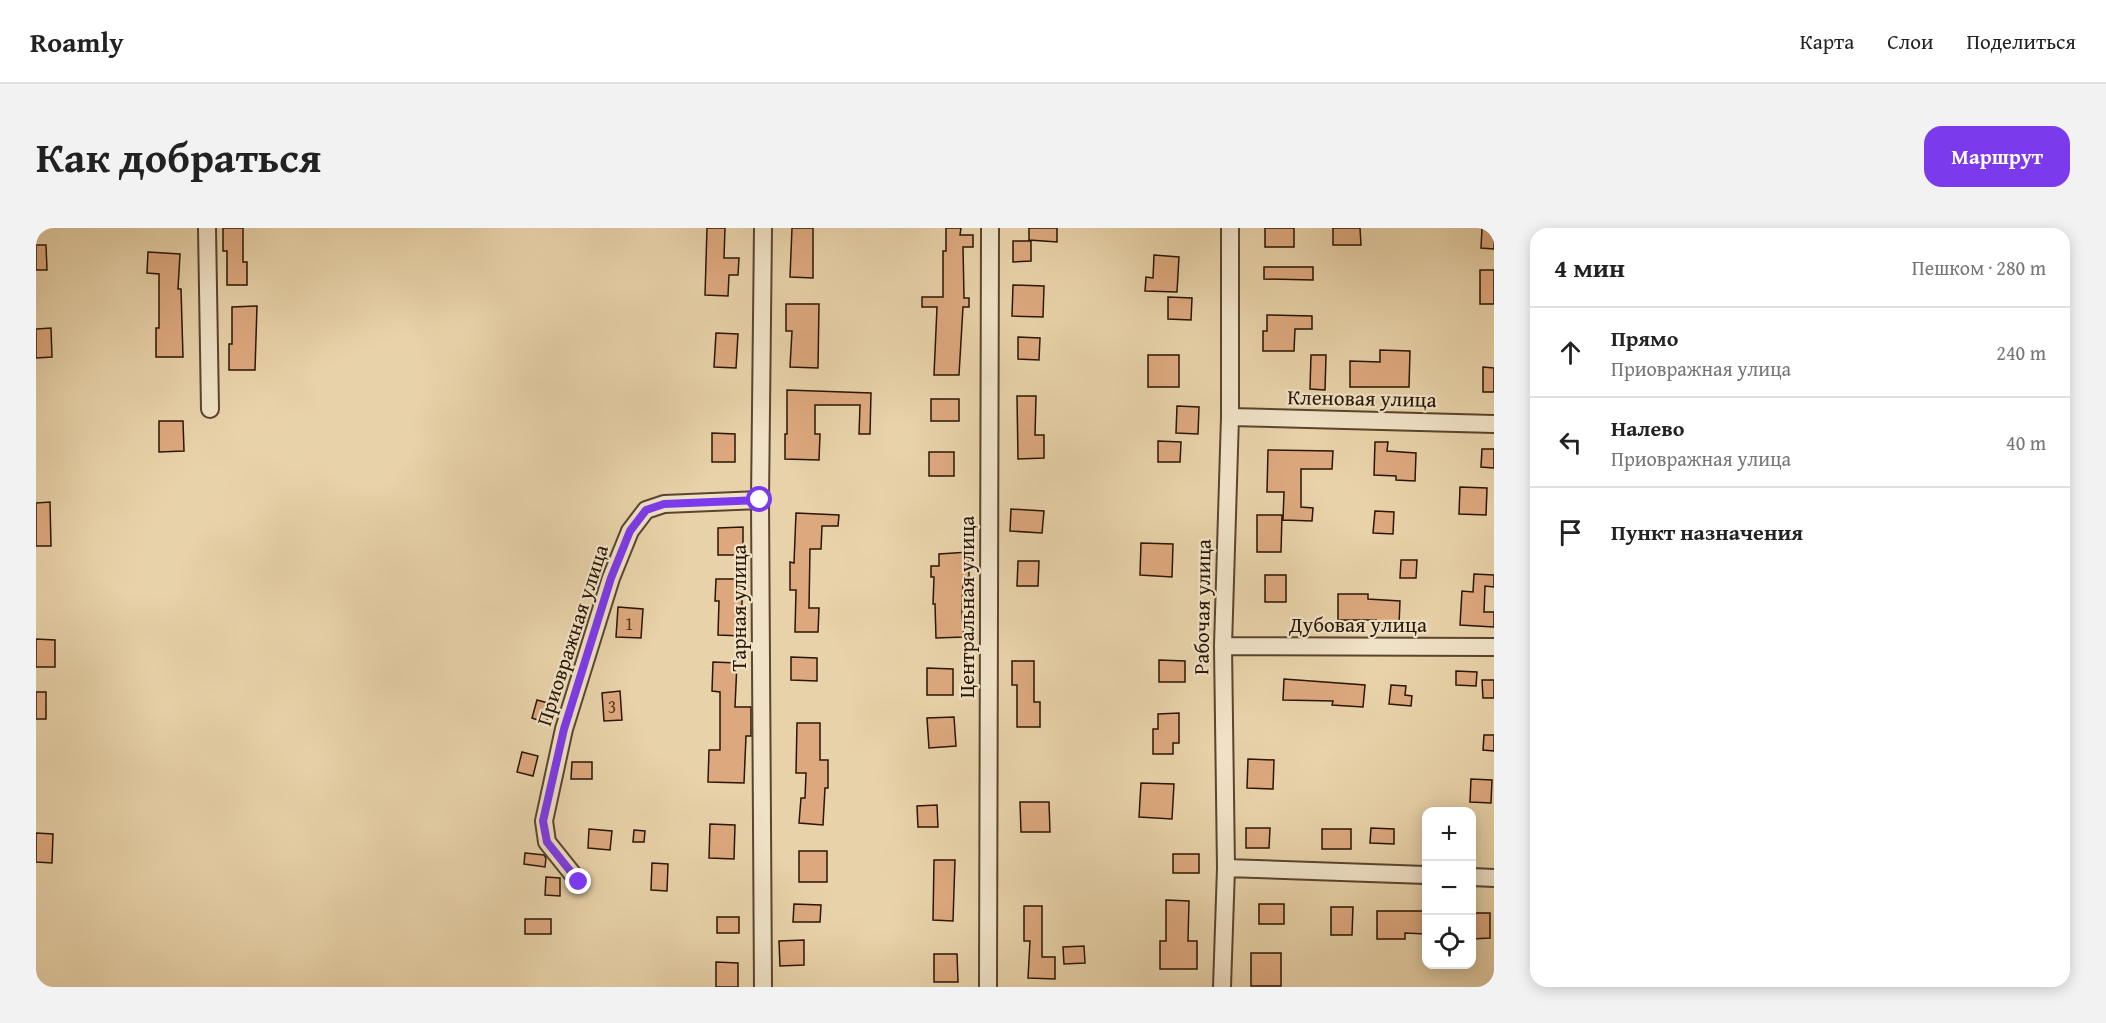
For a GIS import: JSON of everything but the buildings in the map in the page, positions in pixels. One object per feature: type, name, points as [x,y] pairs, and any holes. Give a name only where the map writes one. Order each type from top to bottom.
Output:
[{"type":"street","points":[[207,228],[210,409]]},
{"type":"street","name":"Тарная улица","points":[[763,228],[760,500],[763,987]]},
{"type":"street","name":"Центральная улица","points":[[988,987],[990,228]]},
{"type":"street","name":"Рабочая улица","points":[[1222,987],[1226,868],[1223,646],[1230,417],[1230,228]]},
{"type":"street","name":"Кленовая улица","points":[[1230,417],[1494,424]]},
{"type":"street","name":"Приовражная улица","points":[[579,882],[547,842],[543,821],[564,729],[611,578],[630,531],[646,510],[664,504],[760,500]]},
{"type":"street","name":"Дубовая улица","points":[[1223,646],[1494,647]]},
{"type":"street","points":[[1226,868],[1422,875]]},
{"type":"street","points":[[1476,877],[1494,878]]},
{"type":"route","points":[[579,882],[547,842],[543,821],[564,729],[611,578],[630,531],[646,510],[664,504],[760,500]]}]
